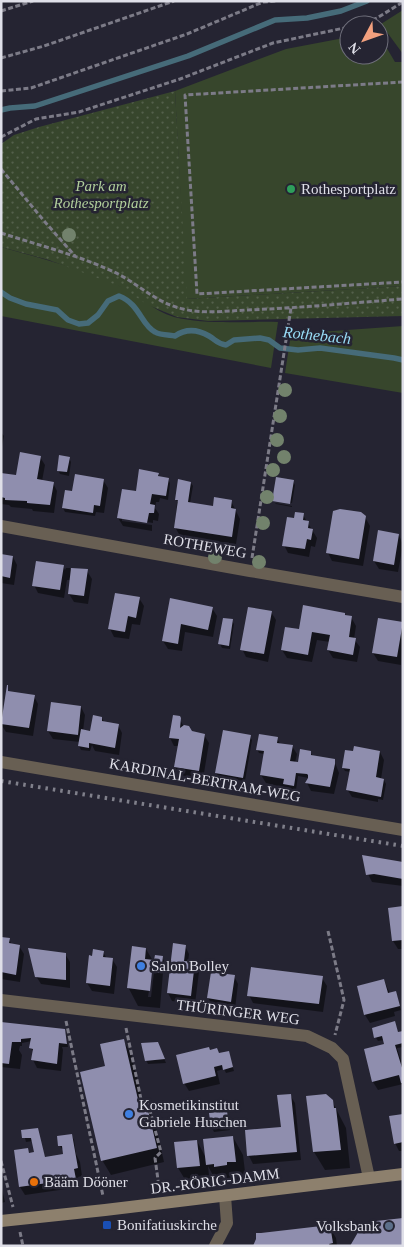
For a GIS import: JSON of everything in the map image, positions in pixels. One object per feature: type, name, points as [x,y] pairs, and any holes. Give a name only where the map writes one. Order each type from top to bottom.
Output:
[{"type":"street","name":"ROTHEWEG","points":[[1,526],[403,597]]},
{"type":"street","name":"KARDINAL-BERTRAM-WEG","points":[[1,762],[403,830]]},
{"type":"street","name":"THÜRINGER WEG","points":[[1,1000],[307,1036],[332,1048]]},
{"type":"street","points":[[332,1048],[343,1059],[369,1178]]},
{"type":"street","name":"DR.-RÖRIG-DAMM","points":[[1,1220],[105,1210],[403,1174]]},
{"type":"street","points":[[215,1246],[227,1223],[225,1196]]},
{"type":"path","points":[[1,11],[33,1]]},
{"type":"path","points":[[1,58],[44,46],[174,1]]},
{"type":"path","points":[[1,91],[31,88],[179,37],[263,2],[276,1]]},
{"type":"path","points":[[382,15],[403,2]]},
{"type":"path","points":[[1,137],[36,119],[79,112],[180,79],[273,43],[339,29]]},
{"type":"path","points":[[403,82],[185,95],[197,294],[403,282]]},
{"type":"path","points":[[1,169],[76,257]]},
{"type":"path","points":[[1,233],[76,257],[120,275],[149,295],[174,307],[186,310],[291,308],[403,299]]},
{"type":"path","points":[[250,571],[291,308]]},
{"type":"path","points":[[328,931],[344,1000],[332,1048]]},
{"type":"path","points":[[66,1008],[66,1024],[105,1210]]},
{"type":"path","points":[[126,1015],[126,1033],[142,1104],[148,1103],[161,1152],[156,1158],[160,1187]]},
{"type":"path","points":[[1,1161],[17,1219]]},
{"type":"green space","points":[[403,10],[403,54],[389,35],[389,19]]},
{"type":"green space","name":"Rothesportplatz","points":[[339,39],[339,65],[389,65],[389,52],[395,62],[403,62],[403,286],[186,299],[175,91],[286,49]]},
{"type":"green space","name":"Park am Rothesportplatz","points":[[175,91],[187,299],[403,286],[403,316],[208,321],[177,317],[148,305],[119,286],[49,260],[1,247],[1,144],[14,135],[39,127]]},
{"type":"green space","points":[[1,247],[104,279],[125,289],[159,311],[174,317],[212,322],[278,322],[271,368],[1,316]]},
{"type":"green space","points":[[403,326],[403,393],[285,373],[291,334]]},
{"type":"building","points":[[20,452],[41,456],[37,479],[54,482],[50,505],[5,500],[5,498],[1,497],[1,473],[16,475]]},
{"type":"building","points":[[59,455],[70,457],[67,472],[57,471]]},
{"type":"building","points":[[139,469],[159,473],[158,476],[169,478],[166,496],[152,494],[150,504],[155,505],[154,513],[149,513],[147,523],[117,518],[122,489],[136,491]]},
{"type":"building","points":[[75,474],[104,479],[100,506],[94,505],[93,513],[62,508],[65,490],[72,491]]},
{"type":"building","points":[[276,477],[294,480],[290,504],[272,501]]},
{"type":"building","points":[[178,479],[191,482],[188,502],[213,506],[214,497],[232,500],[231,508],[236,509],[232,537],[174,528],[178,500],[175,500]]},
{"type":"building","points":[[340,509],[361,512],[366,516],[359,559],[326,553],[333,511]]},
{"type":"building","points":[[295,512],[304,513],[303,520],[309,521],[308,528],[313,529],[311,540],[307,539],[305,549],[282,546],[287,517],[294,518]]},
{"type":"building","points":[[378,530],[399,534],[394,565],[373,561]]},
{"type":"building","points":[[1,554],[13,556],[10,578],[1,576]]},
{"type":"building","points":[[36,561],[64,565],[60,590],[32,586]]},
{"type":"building","points":[[71,568],[88,569],[84,596],[68,594]]},
{"type":"building","points":[[115,593],[140,597],[136,618],[128,616],[125,632],[108,629]]},
{"type":"building","points":[[170,598],[213,607],[208,630],[181,624],[178,644],[162,641]]},
{"type":"building","points":[[303,605],[352,616],[349,637],[356,638],[353,655],[327,650],[330,635],[312,632],[308,655],[281,650],[285,627],[299,629]]},
{"type":"building","points":[[248,607],[272,611],[264,654],[240,650]]},
{"type":"building","points":[[223,618],[233,619],[229,646],[218,644]]},
{"type":"building","points":[[378,618],[403,622],[397,657],[372,653]]},
{"type":"building","points":[[7,685],[8,691],[35,695],[29,728],[1,724]]},
{"type":"building","points":[[51,702],[81,706],[78,735],[47,731]]},
{"type":"building","points":[[93,715],[102,717],[102,721],[119,724],[115,748],[89,743],[89,748],[78,746],[81,729],[90,731]]},
{"type":"building","points":[[173,715],[180,716],[180,728],[184,725],[189,726],[192,731],[205,734],[199,771],[174,767],[179,739],[169,738]]},
{"type":"building","points":[[223,730],[251,735],[243,778],[215,773]]},
{"type":"building","points":[[259,734],[278,737],[277,743],[293,745],[290,761],[298,762],[300,749],[311,751],[311,755],[335,759],[330,787],[305,783],[308,778],[307,774],[296,773],[294,786],[283,784],[284,779],[260,775],[264,751],[256,750]]},
{"type":"building","points":[[354,746],[380,751],[376,777],[384,779],[381,797],[346,790],[350,769],[342,768],[345,750],[353,751]]},
{"type":"building","points":[[362,855],[403,862],[403,879],[374,874],[366,875]]},
{"type":"building","points":[[403,906],[403,940],[392,941],[388,908]]},
{"type":"building","points":[[1,937],[10,938],[9,943],[20,945],[16,975],[1,972]]},
{"type":"building","points":[[173,943],[186,945],[184,961],[195,962],[191,996],[167,993]]},
{"type":"building","name":"Salon Bolley","points":[[132,946],[146,948],[145,959],[154,960],[155,955],[163,956],[161,973],[152,972],[150,991],[127,988]]},
{"type":"building","points":[[28,948],[66,953],[66,980],[35,977]]},
{"type":"building","points":[[93,949],[104,951],[103,957],[113,958],[110,986],[86,983],[89,955],[92,956]]},
{"type":"building","points":[[251,967],[323,976],[319,1004],[247,996]]},
{"type":"building","points":[[211,972],[235,975],[231,1002],[207,998]]},
{"type":"building","points":[[384,979],[388,993],[396,991],[400,1006],[364,1015],[357,986]]},
{"type":"building","points":[[395,1021],[398,1032],[403,1031],[403,1043],[395,1045],[403,1071],[403,1083],[401,1083],[399,1075],[372,1082],[364,1049],[384,1044],[382,1036],[374,1038],[372,1028]]},
{"type":"building","points":[[1,1022],[65,1029],[67,1044],[59,1043],[57,1064],[31,1060],[33,1049],[29,1048],[31,1038],[21,1039],[21,1042],[12,1042],[9,1064],[1,1063]]},
{"type":"building","points":[[124,1039],[140,1108],[147,1106],[157,1148],[101,1161],[80,1072],[105,1066],[100,1044]]},
{"type":"building","points":[[158,1042],[165,1059],[145,1061],[141,1043]]},
{"type":"building","points":[[209,1047],[210,1050],[217,1048],[219,1053],[229,1051],[233,1067],[223,1070],[222,1065],[214,1067],[216,1076],[183,1084],[176,1055]]},
{"type":"building","points":[[291,1094],[297,1152],[247,1156],[245,1130],[281,1127],[277,1095]]},
{"type":"building","points":[[326,1094],[333,1100],[334,1108],[336,1108],[341,1150],[313,1152],[306,1096]]},
{"type":"building","points":[[227,1111],[229,1126],[211,1128],[209,1113]]},
{"type":"building","points":[[403,1114],[403,1142],[394,1144],[389,1116]]},
{"type":"building","points":[[38,1128],[45,1157],[63,1154],[62,1146],[58,1146],[57,1136],[72,1134],[78,1168],[74,1169],[76,1179],[19,1187],[14,1150],[28,1148],[29,1153],[34,1152],[31,1138],[22,1138],[21,1130]]},
{"type":"building","points":[[233,1136],[236,1162],[227,1162],[227,1165],[214,1167],[214,1164],[206,1165],[203,1139]]},
{"type":"building","points":[[197,1140],[200,1166],[177,1168],[174,1142]]},
{"type":"building","points":[[403,1218],[402,1246],[350,1246],[364,1222],[373,1227],[376,1221]]},
{"type":"building","points":[[330,1225],[333,1243],[329,1244],[330,1246],[253,1246],[256,1233]]},
{"type":"waterway","points":[[1,110],[35,106],[188,56],[275,20],[307,18],[341,11],[367,1]]},
{"type":"waterway","name":"Rothebach","points":[[1,292],[10,298],[26,304],[57,310],[68,320],[79,324],[88,323],[98,315],[108,301],[119,296],[132,304],[146,325],[159,334],[175,336],[187,331],[196,331],[226,345],[234,340],[260,338],[269,340],[280,348],[298,350],[320,348],[403,360]]},
{"type":"railway","points":[[1,781],[403,846]]},
{"type":"place","name":"Rothesportplatz","points":[[291,189]]},
{"type":"place","name":"Salon Bolley","points":[[141,966]]},
{"type":"place","name":"Kosmetikinstitut Gabriele Huschen","points":[[129,1114]]},
{"type":"place","name":"Bääm Dööner","points":[[34,1182]]},
{"type":"place","name":"Bonifatiuskirche","points":[[107,1225]]},
{"type":"place","name":"Volksbank","points":[[389,1226]]}]
